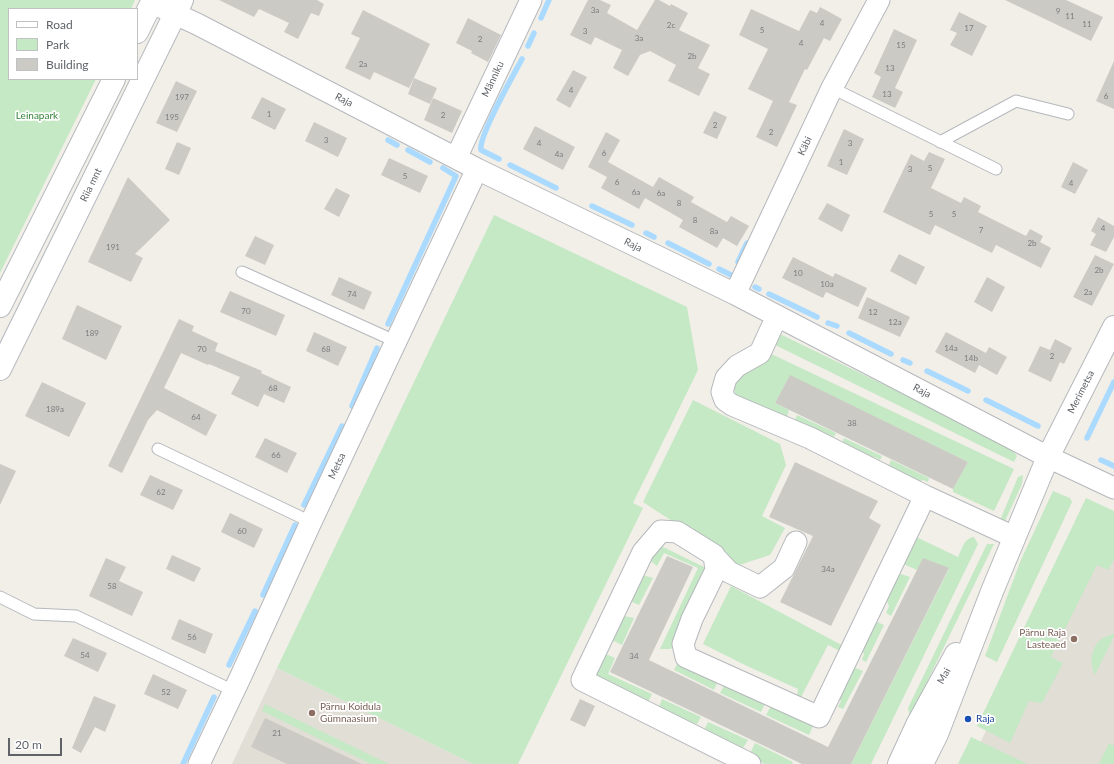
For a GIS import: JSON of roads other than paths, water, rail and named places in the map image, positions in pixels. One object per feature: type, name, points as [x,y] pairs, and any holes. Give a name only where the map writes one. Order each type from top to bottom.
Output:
[{"type":"street","name":"Männiku","points":[[456,158],[531,0]]},
{"type":"street","name":"Käbi","points":[[735,294],[832,88],[879,0]]},
{"type":"street","name":"Raja","points":[[152,1],[178,7],[197,24],[477,169],[735,294],[1048,457],[1114,488]]},
{"type":"street","points":[[138,30],[152,1]]},
{"type":"street","name":"Riia mnt","points":[[0,369],[178,7]]},
{"type":"street","points":[[0,306],[113,80]]},
{"type":"street","name":"Metsa","points":[[199,764],[477,169]]},
{"type":"street","points":[[777,316],[760,353],[737,366],[726,378],[722,392],[725,400],[732,405],[810,438],[925,496],[1014,537]]},
{"type":"street","name":"Merimetsa","points":[[1048,457],[1114,327]]},
{"type":"street","name":"Mai","points":[[922,764],[937,734],[993,589],[1048,457]]},
{"type":"street","points":[[714,556],[716,570],[692,618],[683,644],[686,658],[819,718],[925,496]]},
{"type":"street","points":[[750,764],[582,680],[643,552],[661,531],[677,532],[714,555],[729,572],[760,587],[784,568],[796,542]]},
{"type":"street","name":"Mai","points":[[899,764],[917,725],[993,589]]},
{"type":"lane","points":[[832,88],[996,169]]},
{"type":"lane","points":[[940,142],[1016,101],[1068,114]]},
{"type":"lane","points":[[242,272],[395,342]]},
{"type":"lane","points":[[158,449],[311,522]]},
{"type":"lane","points":[[0,597],[34,614],[76,616],[234,691]]},
{"type":"waterway","points":[[541,18],[549,0]]},
{"type":"waterway","points":[[528,46],[534,33]]},
{"type":"waterway","points":[[499,159],[481,150],[482,143],[485,132],[497,105],[522,59]]},
{"type":"waterway","points":[[388,140],[397,145]]},
{"type":"waterway","points":[[408,150],[430,162]]},
{"type":"waterway","points":[[510,165],[556,188]]},
{"type":"waterway","points":[[388,324],[456,176],[443,168]]},
{"type":"waterway","points":[[592,206],[632,225]]},
{"type":"waterway","points":[[646,233],[654,237]]},
{"type":"waterway","points":[[668,243],[709,264]]},
{"type":"waterway","points":[[738,262],[747,243]]},
{"type":"waterway","points":[[719,269],[735,277]]},
{"type":"waterway","points":[[755,287],[759,289]]},
{"type":"waterway","points":[[769,294],[817,317]]},
{"type":"waterway","points":[[828,323],[837,326]]},
{"type":"waterway","points":[[849,333],[891,354]]},
{"type":"waterway","points":[[352,406],[377,348]]},
{"type":"waterway","points":[[903,360],[910,363]]},
{"type":"waterway","points":[[927,371],[968,391]]},
{"type":"waterway","points":[[1087,438],[1114,382]]},
{"type":"waterway","points":[[986,400],[1038,426]]},
{"type":"waterway","points":[[304,505],[342,426]]},
{"type":"waterway","points":[[1101,460],[1114,466]]},
{"type":"waterway","points":[[263,595],[295,525]]},
{"type":"waterway","points":[[229,665],[255,611]]},
{"type":"waterway","points":[[183,764],[214,697]]},
{"type":"place","name":"Pärnu Raja Lasteaed","points":[[1074,639]]},
{"type":"place","name":"Pärnu Koidula Gümnaasium","points":[[312,713]]},
{"type":"place","name":"Raja","points":[[968,719]]},
{"type":"park label","name":"Leinapark","points":[[37,116]]}]
